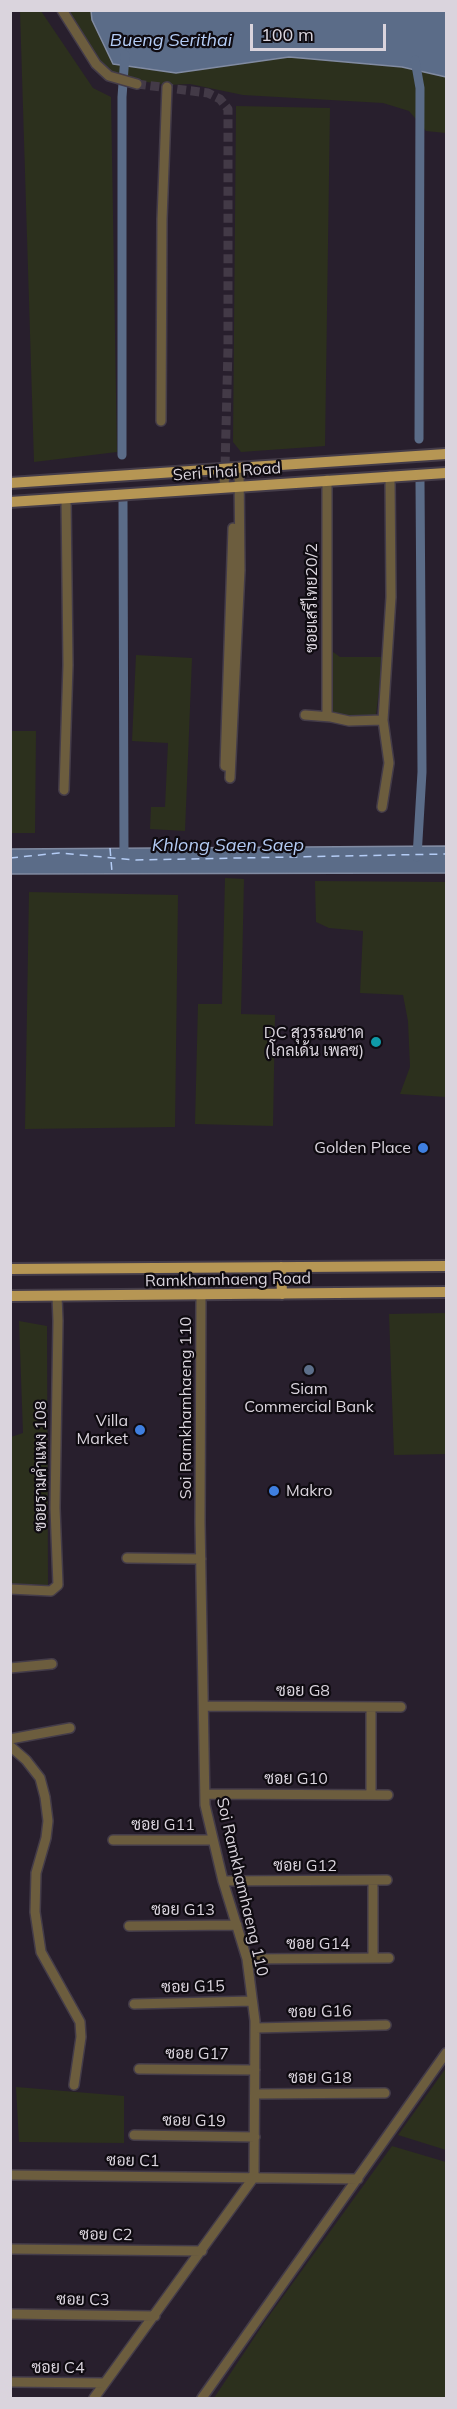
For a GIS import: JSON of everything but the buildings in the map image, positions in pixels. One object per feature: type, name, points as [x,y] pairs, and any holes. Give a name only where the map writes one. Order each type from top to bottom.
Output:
[{"type":"main road","name":"Seri Thai Road","points":[[10,483],[447,454]]},
{"type":"main road","name":"Seri Thai Road","points":[[10,502],[447,473]]},
{"type":"main road","name":"Ramkhamhaeng Road","points":[[10,1269],[447,1266]]},
{"type":"main road","points":[[281,1267],[282,1294]]},
{"type":"main road","name":"Ramkhamhaeng Road","points":[[10,1296],[447,1292]]},
{"type":"street","points":[[62,10],[96,64],[109,76],[137,84]]},
{"type":"street","points":[[161,422],[162,219],[167,87]]},
{"type":"street","points":[[232,486],[239,468]]},
{"type":"street","points":[[225,469],[232,486],[240,570],[228,776]]},
{"type":"street","points":[[382,807],[390,763],[383,720],[391,597],[390,476]]},
{"type":"street","name":"ซอยเสรีไทย20/2","points":[[327,480],[327,716]]},
{"type":"street","points":[[64,790],[68,665],[66,498]]},
{"type":"street","points":[[305,715],[327,716],[349,722],[383,720]]},
{"type":"street","name":"Soi Ramkhamhaeng 110","points":[[201,1295],[201,1559],[205,1794],[223,1881],[248,1959],[255,2028],[254,2177]]},
{"type":"street","name":"ซอยรามคำแหง 108","points":[[10,1589],[51,1591],[58,1585],[55,1508],[57,1296]]},
{"type":"street","points":[[127,1558],[201,1559]]},
{"type":"street","points":[[10,1668],[52,1664]]},
{"type":"street","name":"ซอย G8","points":[[204,1706],[401,1707]]},
{"type":"street","points":[[371,1707],[371,1794]]},
{"type":"street","points":[[10,1739],[70,1728]]},
{"type":"street","points":[[10,1746],[26,1760],[39,1778],[45,1797],[48,1821],[46,1838],[36,1873],[35,1912],[41,1952],[80,2022],[81,2037],[74,2085]]},
{"type":"street","name":"ซอย G10","points":[[205,1794],[388,1795]]},
{"type":"street","name":"ซอย G11","points":[[113,1840],[213,1840]]},
{"type":"street","name":"ซอย G12","points":[[223,1881],[387,1880]]},
{"type":"street","points":[[373,1958],[374,1881]]},
{"type":"street","name":"ซอย G13","points":[[129,1926],[237,1925]]},
{"type":"street","name":"ซอย G14","points":[[248,1959],[389,1958]]},
{"type":"street","name":"ซอย G15","points":[[134,2004],[252,2001]]},
{"type":"street","name":"ซอย G16","points":[[255,2028],[386,2025]]},
{"type":"street","points":[[202,2398],[447,2053]]},
{"type":"street","name":"ซอย G17","points":[[139,2069],[255,2070]]},
{"type":"street","name":"ซอย G18","points":[[255,2094],[385,2093]]},
{"type":"street","name":"ซอย G19","points":[[134,2135],[255,2137]]},
{"type":"street","name":"ซอย C1","points":[[10,2175],[358,2180]]},
{"type":"street","points":[[94,2398],[254,2177]]},
{"type":"street","name":"ซอย C2","points":[[10,2249],[202,2251]]},
{"type":"street","name":"ซอย C3","points":[[10,2314],[155,2316]]},
{"type":"street","name":"ซอย C4","points":[[10,2382],[105,2383]]},
{"type":"green space","points":[[20,11],[41,11],[93,88],[111,97],[117,452],[34,462]]},
{"type":"green space","name":"Bueng Serithai","points":[[65,11],[446,11],[446,133],[426,131],[409,111],[383,103],[243,95],[190,84],[167,85],[147,82],[103,70]]},
{"type":"green space","points":[[236,106],[330,108],[325,446],[241,452],[233,442]]},
{"type":"green space","points":[[329,649],[340,657],[383,657],[376,715],[346,717],[328,710]]},
{"type":"green space","points":[[136,655],[192,658],[185,831],[150,829],[151,807],[165,807],[168,743],[132,741]]},
{"type":"green space","points":[[10,731],[36,731],[35,833],[11,833]]},
{"type":"green space","points":[[225,878],[244,879],[241,1014],[275,1015],[273,1126],[195,1124],[198,1004],[222,1004]]},
{"type":"green space","points":[[315,881],[446,882],[446,1097],[400,1094],[410,1067],[408,1021],[403,995],[360,993],[363,931],[329,928],[316,922]]},
{"type":"green space","points":[[29,892],[178,895],[175,1127],[25,1129]]},
{"type":"green space","points":[[446,1313],[446,1454],[394,1455],[389,1314]]},
{"type":"green space","points":[[19,1321],[47,1326],[48,1585],[11,1584],[11,1437],[23,1433]]},
{"type":"green space","points":[[446,2068],[446,2150],[398,2135]]},
{"type":"green space","points":[[16,2087],[124,2096],[124,2143],[19,2142]]},
{"type":"green space","points":[[392,2146],[446,2162],[446,2398],[214,2398],[266,2320]]},
{"type":"water","name":"Bueng Serithai","points":[[91,11],[446,11],[446,77],[402,67],[289,57],[176,73],[113,64],[92,20]]},
{"type":"water","points":[[446,846],[446,873],[11,874],[11,849]]},
{"type":"waterway","points":[[122,455],[122,97],[125,55]]},
{"type":"waterway","points":[[415,60],[420,88],[419,439]]},
{"type":"waterway","points":[[417,857],[422,772],[420,481]]},
{"type":"waterway","points":[[123,501],[124,859]]},
{"type":"ferry route","points":[[110,848],[112,872]]},
{"type":"ferry route","points":[[10,858],[59,853],[136,860],[446,854]]},
{"type":"tunnel","points":[[137,84],[208,93],[220,99],[228,109],[228,348],[225,469]]},
{"type":"place","name":"DC สุวรรณชาด (โกลเด้น เพลซ)","points":[[376,1042]]},
{"type":"place","name":"Golden Place","points":[[423,1148]]},
{"type":"place","name":"Siam Commercial Bank","points":[[309,1370]]},
{"type":"place","name":"Villa Market","points":[[140,1430]]},
{"type":"place","name":"Makro","points":[[274,1491]]},
{"type":"water label","name":"Khlong Saen Saep","points":[[228,846]]}]
